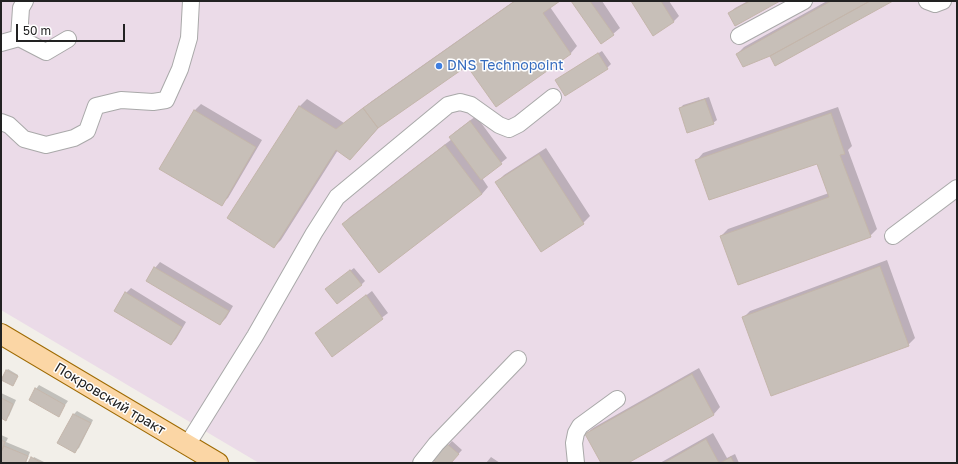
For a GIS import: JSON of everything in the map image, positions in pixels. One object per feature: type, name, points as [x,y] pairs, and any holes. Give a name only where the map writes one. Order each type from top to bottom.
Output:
[{"type":"main road","name":"Покровский тракт","points":[[1,334],[218,463]]},
{"type":"lane","points":[[19,38],[21,8],[25,1]]},
{"type":"lane","points":[[1,122],[10,125],[24,139],[46,145],[74,138],[87,130],[96,106],[121,100],[153,102],[166,100],[180,69],[189,38],[191,1]]},
{"type":"lane","points":[[739,36],[804,1]]},
{"type":"lane","points":[[927,1],[935,4],[943,1]]},
{"type":"lane","points":[[1,43],[19,38],[46,52],[68,39]]},
{"type":"lane","points":[[187,445],[255,336],[314,233],[337,197],[448,105],[460,102],[471,105],[499,125],[509,129],[519,124],[553,97]]},
{"type":"lane","points":[[893,236],[957,188]]},
{"type":"lane","points":[[421,463],[436,444],[518,359]]},
{"type":"lane","points":[[576,463],[574,443],[576,433],[580,426],[617,399]]},
{"type":"shaded area","points":[[1,1],[957,1],[957,463],[259,463],[1,310]]},
{"type":"building","points":[[515,1],[560,1],[543,13],[571,54],[496,107],[467,66],[378,128],[363,108]]},
{"type":"building","points":[[571,1],[590,1],[614,35],[601,44]]},
{"type":"building","points":[[631,1],[661,1],[674,22],[653,36]]},
{"type":"building","points":[[750,1],[780,1],[735,26],[728,13]]},
{"type":"building","points":[[831,1],[870,1],[770,56],[743,67],[736,54]]},
{"type":"building","points":[[870,1],[893,1],[775,66],[770,56]]},
{"type":"building","points":[[598,53],[608,69],[565,96],[555,80]]},
{"type":"building","points":[[705,99],[714,124],[687,133],[679,108]]},
{"type":"building","points":[[299,106],[336,129],[363,108],[378,128],[350,160],[336,150],[274,248],[227,218]]},
{"type":"building","points":[[194,110],[256,147],[222,206],[159,169]]},
{"type":"building","points":[[831,113],[845,154],[840,155],[871,237],[738,285],[720,236],[829,197],[817,164],[709,200],[695,160]]},
{"type":"building","points":[[470,121],[502,164],[481,180],[449,137]]},
{"type":"building","points":[[445,145],[482,194],[379,273],[342,224]]},
{"type":"building","points":[[539,154],[584,224],[541,252],[495,182]]},
{"type":"building","points":[[880,266],[909,346],[771,396],[742,317]]},
{"type":"building","points":[[154,267],[229,311],[220,325],[146,281]]},
{"type":"building","points":[[350,270],[362,285],[337,304],[325,289]]},
{"type":"building","points":[[125,292],[182,327],[171,345],[114,311]]},
{"type":"building","points":[[366,295],[383,319],[332,357],[315,333]]},
{"type":"building","points":[[6,370],[18,376],[13,386],[1,380]]},
{"type":"building","points":[[692,374],[714,415],[628,463],[601,463],[585,434]]},
{"type":"building","points":[[35,388],[65,405],[59,417],[29,400]]},
{"type":"building","points":[[1,398],[13,404],[6,421],[1,418]]},
{"type":"building","points":[[73,414],[91,423],[75,453],[57,443]]},
{"type":"building","points":[[706,439],[719,463],[664,463]]},
{"type":"building","points":[[1,440],[5,442],[1,452]]},
{"type":"building","points":[[447,444],[459,454],[451,463],[437,463],[433,460]]},
{"type":"building","points":[[4,446],[28,456],[25,463],[1,463],[1,452]]},
{"type":"building","points":[[31,457],[42,463],[28,463]]},
{"type":"building","points":[[731,457],[734,463],[720,463]]},
{"type":"place","name":"DNS Technopoint","points":[[439,66]]}]
